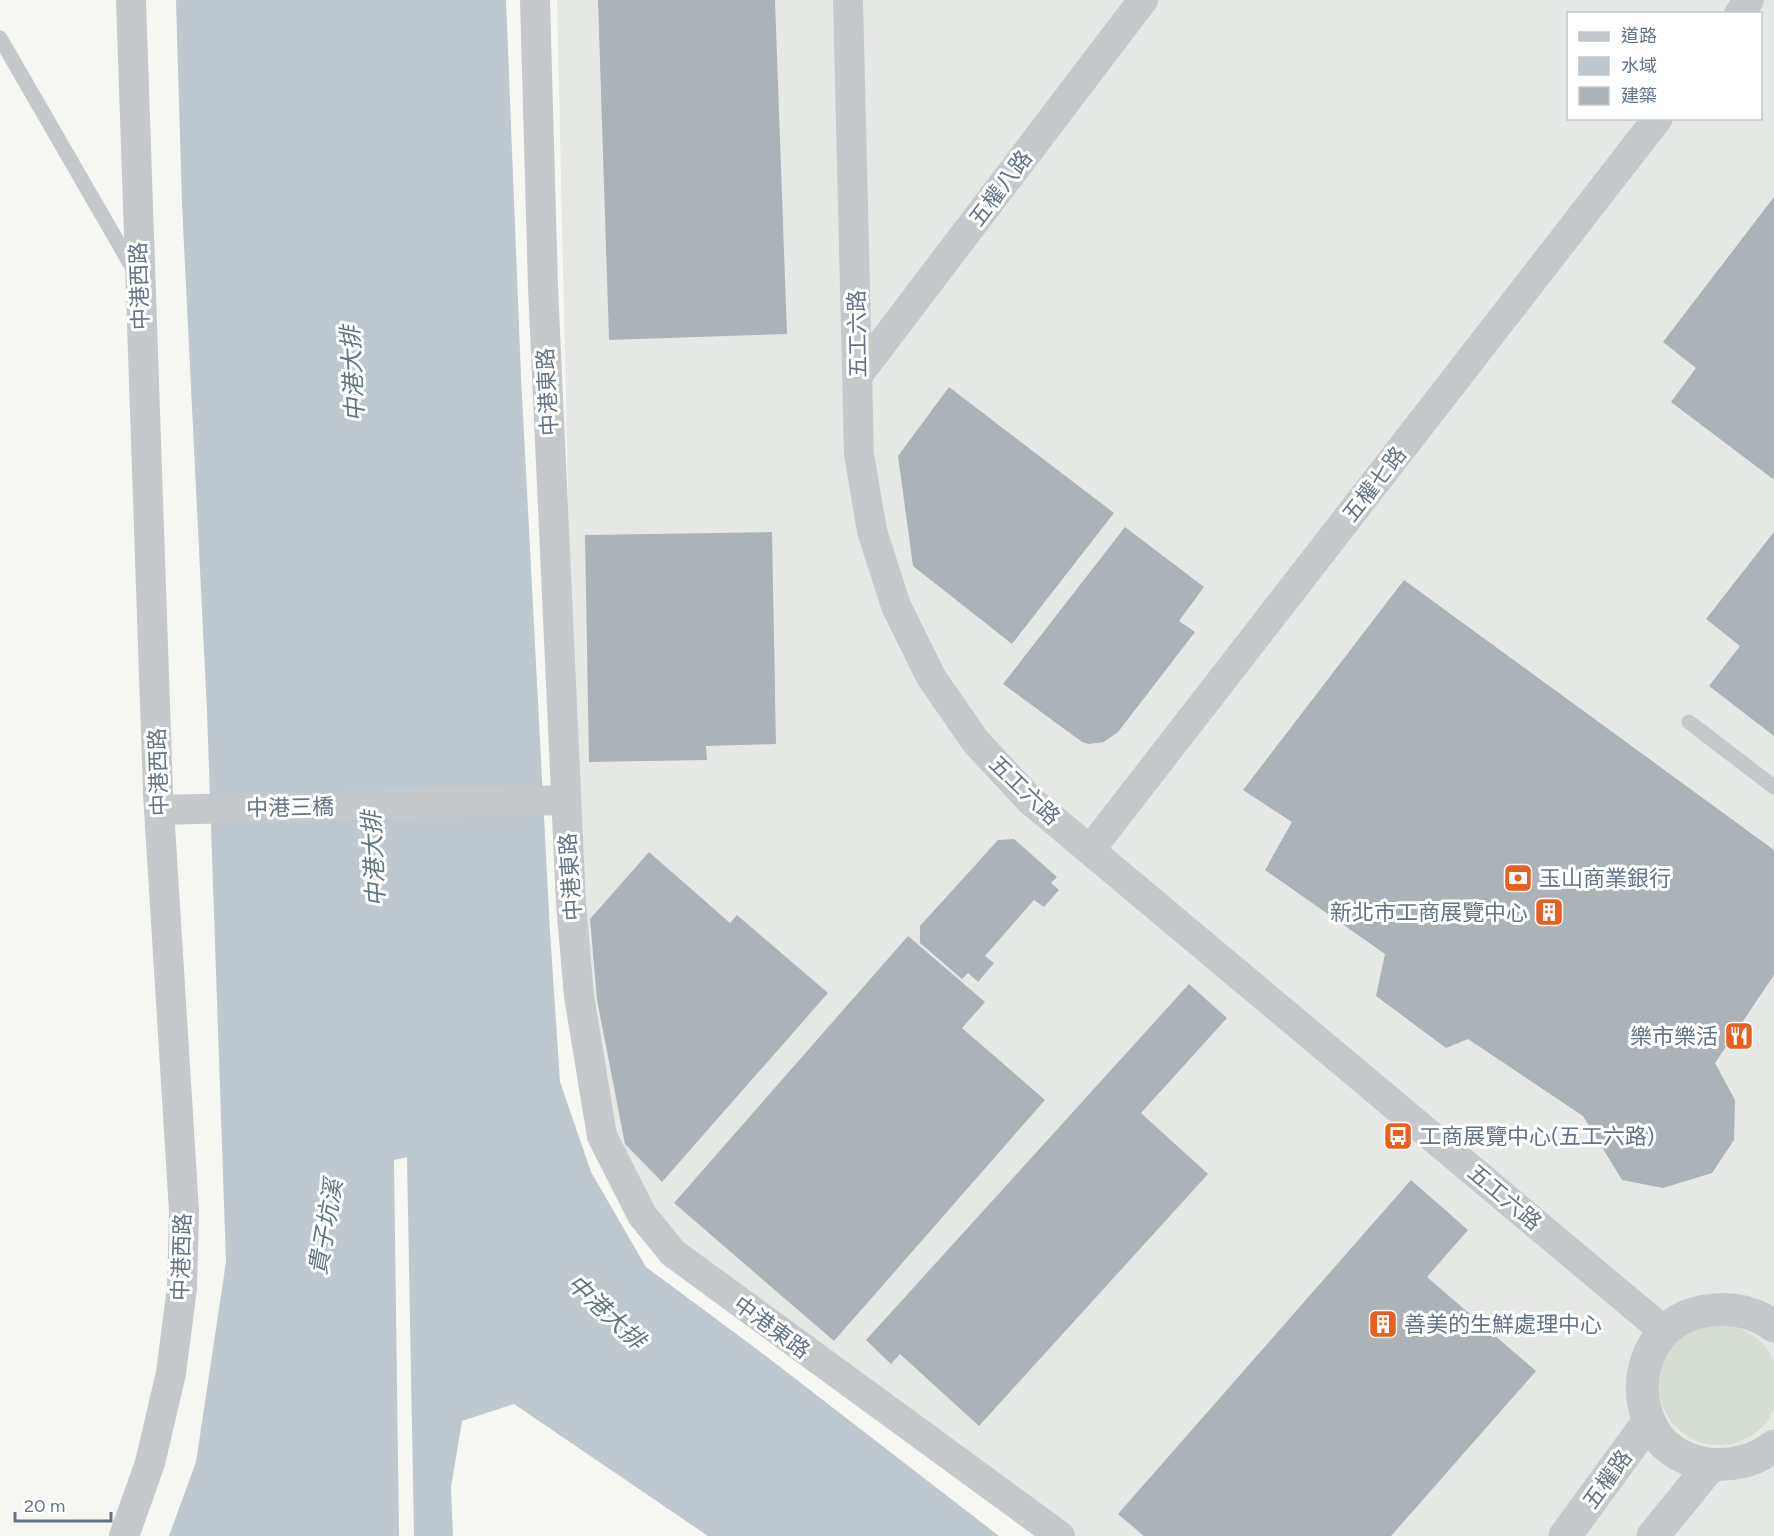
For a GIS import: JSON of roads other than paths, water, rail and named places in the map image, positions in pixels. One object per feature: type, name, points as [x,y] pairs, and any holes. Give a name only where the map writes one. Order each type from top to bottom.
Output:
[{"type":"street","name":"中港西路","points":[[124,1536],[150,1463],[171,1372],[182,1288],[183,1211],[159,810],[131,0]]},
{"type":"street","name":"中港東路","points":[[535,0],[556,800],[579,996],[602,1136],[642,1215],[673,1253],[1060,1536]]},
{"type":"street","name":"五工六路","points":[[848,0],[860,454],[872,531],[901,617],[931,677],[976,742],[1030,800],[1664,1331]]},
{"type":"street","name":"五權八路","points":[[858,375],[1143,0]]},
{"type":"street","name":"五權七路","points":[[1090,850],[1656,120]]},
{"type":"street","name":"中港三橋","points":[[159,810],[556,800]]},
{"type":"street","points":[[1772,1320],[1743,1310],[1715,1309],[1690,1313],[1664,1331],[1652,1345],[1644,1364],[1643,1385],[1649,1421],[1675,1452],[1710,1466],[1736,1465],[1760,1457],[1774,1446]]},
{"type":"street","name":"五權路","points":[[1565,1536],[1649,1421]]},
{"type":"street","points":[[1653,1536],[1710,1466]]},
{"type":"lane","points":[[0,38],[139,279]]},
{"type":"lane","points":[[1689,722],[1774,787]]},
{"type":"water","points":[[176,0],[506,0],[521,376],[560,1082],[591,1172],[646,1267],[758,1350],[999,1536],[708,1536],[514,1404],[462,1421],[451,1487],[453,1536],[414,1536],[407,1157],[394,1160],[399,1536],[169,1536],[196,1462],[226,1262],[207,711],[182,205]]},
{"type":"place","name":"玉山商業銀行","points":[[1518,878]]},
{"type":"place","name":"新北市工商展覽中心","points":[[1549,912]]},
{"type":"place","name":"樂市樂活","points":[[1739,1036]]},
{"type":"place","name":"工商展覽中心(五工六路)","points":[[1398,1136]]},
{"type":"place","name":"善美的生鮮處理中心","points":[[1383,1324]]},
{"type":"water label","name":"中港大排","points":[[353,374]]},
{"type":"water label","name":"中港大排","points":[[374,859]]},
{"type":"water label","name":"貴子坑溪","points":[[326,1227]]},
{"type":"water label","name":"中港大排","points":[[606,1312]]}]
